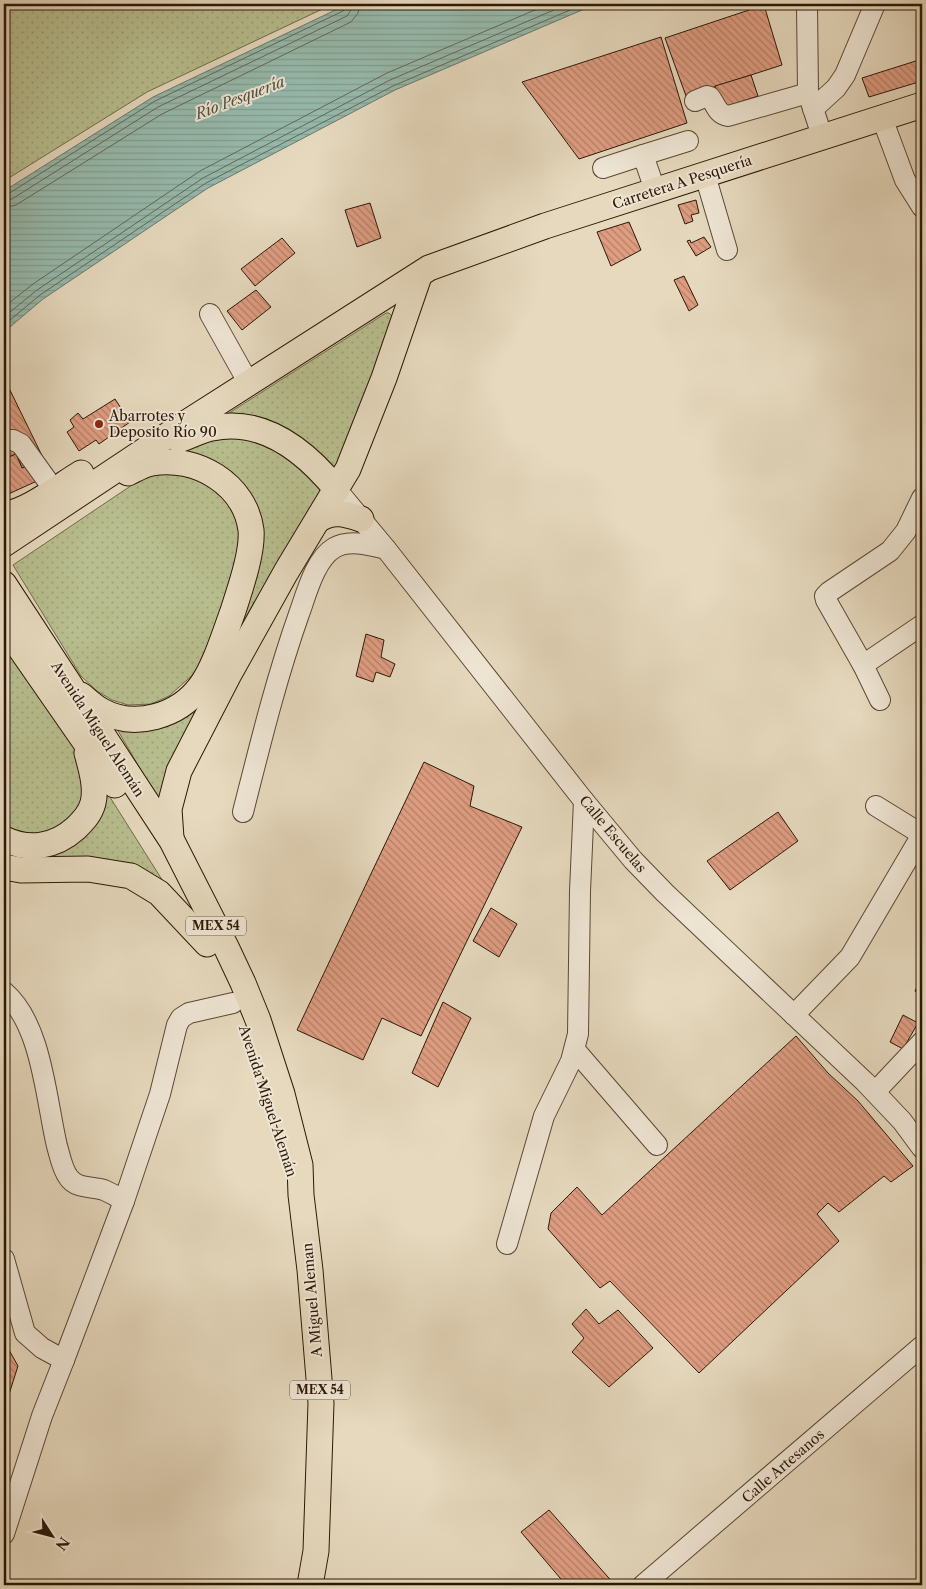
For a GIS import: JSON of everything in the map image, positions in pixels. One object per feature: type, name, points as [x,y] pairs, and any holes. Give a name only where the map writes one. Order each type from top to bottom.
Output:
[{"type":"main road","name":"Carretera A Pesquería","points":[[417,277],[444,263],[544,226],[922,105]]},
{"type":"main road","points":[[4,514],[24,508],[406,274],[412,273],[417,277]]},
{"type":"main road","points":[[4,555],[417,277]]},
{"type":"main road","points":[[172,841],[169,808],[179,771],[232,667],[286,572],[337,490],[358,446],[417,277]]},
{"type":"main road","points":[[4,544],[180,427],[326,338]]},
{"type":"main road","points":[[173,442],[210,428],[236,426],[269,434],[300,452],[322,472],[337,490]]},
{"type":"main road","points":[[68,683],[102,711],[123,719],[144,720],[163,714],[186,703],[201,686],[223,638],[239,592],[251,541],[250,528],[243,504],[233,491],[205,469],[190,464],[162,462],[146,464],[119,477]]},
{"type":"main road","points":[[318,520],[326,515],[337,513],[361,519]]},
{"type":"main road","name":"Avenida Miguel Alemán","points":[[4,584],[172,841],[227,949],[258,1020],[275,1095],[288,1167],[301,1195]]},
{"type":"main road","name":"Avenida Miguel Alemán","points":[[4,625],[105,770],[174,877],[207,944],[275,1095]]},
{"type":"main road","points":[[4,839],[17,845],[44,846],[67,836],[86,819],[94,802],[94,792],[90,765],[82,738]]},
{"type":"main road","points":[[4,867],[21,870],[88,869],[131,876],[159,893],[207,944]]},
{"type":"main road","name":"A Miguel Aleman","points":[[301,1195],[310,1270],[321,1403],[316,1550],[310,1585]]},
{"type":"street","points":[[807,4],[810,101],[822,136]]},
{"type":"street","points":[[695,101],[707,96],[710,97],[718,110],[728,116],[810,101],[836,88],[845,75],[874,4]]},
{"type":"street","points":[[882,118],[905,180],[922,207]]},
{"type":"street","points":[[603,168],[688,141]]},
{"type":"street","points":[[643,155],[655,190]]},
{"type":"street","points":[[706,175],[727,250]]},
{"type":"street","points":[[210,314],[244,373]]},
{"type":"street","points":[[4,440],[13,440],[21,444],[54,490]]},
{"type":"street","name":"Calle Escuelas","points":[[337,490],[633,860],[665,893],[918,1134]]},
{"type":"street","points":[[880,700],[825,596],[890,551],[906,531],[922,498]]},
{"type":"street","points":[[243,812],[277,679],[315,572],[326,555],[335,547],[354,543],[386,549]]},
{"type":"street","points":[[863,665],[922,625]]},
{"type":"street","points":[[507,1244],[544,1116],[571,1061],[578,1034],[579,920],[584,801]]},
{"type":"street","points":[[794,1015],[850,957],[920,838],[918,832],[876,806]]},
{"type":"street","points":[[4,992],[9,996],[21,1014],[35,1043],[53,1130],[68,1177],[74,1183],[106,1191],[124,1201]]},
{"type":"street","points":[[4,1534],[42,1416],[124,1201],[160,1094],[177,1026],[181,1018],[189,1013],[233,1003]]},
{"type":"street","points":[[875,1092],[922,1042]]},
{"type":"street","points":[[575,1050],[657,1145]]},
{"type":"street","points":[[4,1259],[25,1333],[42,1348],[64,1360]]},
{"type":"street","name":"Calle Artesanos","points":[[643,1585],[921,1350]]},
{"type":"green space","points":[[4,4],[333,4],[147,92],[4,181]]},
{"type":"green space","points":[[386,313],[392,316],[374,375],[335,468],[331,468],[218,420]]},
{"type":"green space","points":[[256,434],[324,487],[159,801],[114,724],[198,698],[257,510],[159,454],[178,443]]},
{"type":"green space","points":[[178,470],[227,495],[245,542],[209,642],[196,672],[169,696],[151,704],[128,705],[112,700],[97,691],[81,676],[13,565],[141,479],[163,471]]},
{"type":"green space","points":[[4,647],[73,740],[88,779],[80,811],[52,833],[14,834],[4,826]]},
{"type":"green space","points":[[108,794],[166,886],[4,855],[4,847],[98,818]]},
{"type":"water","name":"Río Pesquería","points":[[348,4],[596,4],[395,90],[208,188],[43,299],[4,332],[4,191],[153,97]]},
{"type":"building","points":[[764,5],[782,65],[686,96],[665,38]]},
{"type":"building","points":[[661,37],[687,123],[579,159],[522,82]]},
{"type":"building","points":[[922,59],[922,81],[869,97],[862,78]]},
{"type":"building","points":[[751,75],[758,96],[724,107],[715,86]]},
{"type":"building","points":[[696,200],[699,213],[691,215],[693,221],[685,224],[678,205]]},
{"type":"building","points":[[370,203],[381,238],[357,247],[345,210]]},
{"type":"building","points":[[629,222],[641,250],[611,266],[597,232]]},
{"type":"building","points":[[704,237],[711,247],[696,256],[687,241],[690,240],[691,243]]},
{"type":"building","points":[[282,238],[295,253],[255,286],[241,269]]},
{"type":"building","points":[[684,276],[698,305],[689,311],[674,280]]},
{"type":"building","points":[[256,290],[271,307],[242,330],[227,311]]},
{"type":"building","points":[[7,384],[51,474],[29,466],[22,468],[16,454],[4,459],[4,385]]},
{"type":"building","name":"Abarrotes y Deposito Río 90","points":[[115,399],[130,422],[99,444],[96,440],[79,451],[67,432],[74,427],[70,420],[78,413],[83,419]]},
{"type":"building","points":[[16,454],[22,468],[29,466],[37,481],[4,496],[4,459]]},
{"type":"building","points":[[366,634],[384,640],[381,657],[395,664],[390,677],[376,672],[373,682],[356,676]]},
{"type":"building","points":[[424,762],[474,786],[470,806],[522,827],[421,1036],[382,1018],[363,1060],[297,1030]]},
{"type":"building","points":[[778,812],[798,841],[730,890],[707,861]]},
{"type":"building","points":[[491,908],[517,924],[499,957],[473,941]]},
{"type":"building","points":[[922,977],[922,997],[915,991]]},
{"type":"building","points":[[443,1002],[471,1018],[438,1087],[412,1073]]},
{"type":"building","points":[[903,1015],[918,1023],[903,1049],[890,1042]]},
{"type":"building","points":[[796,1036],[828,1073],[858,1101],[913,1166],[891,1182],[884,1176],[839,1212],[828,1203],[817,1214],[839,1241],[699,1373],[610,1281],[600,1288],[548,1229],[551,1213],[577,1187],[602,1215]]},
{"type":"building","points":[[586,1309],[599,1324],[618,1310],[653,1348],[609,1387],[572,1352],[584,1338],[572,1324]]},
{"type":"building","points":[[4,1341],[18,1366],[4,1410]]},
{"type":"building","points":[[549,1510],[615,1585],[566,1585],[521,1532]]},
{"type":"place","name":"Abarrotes y Deposito Río 90","points":[[99,424]]}]
